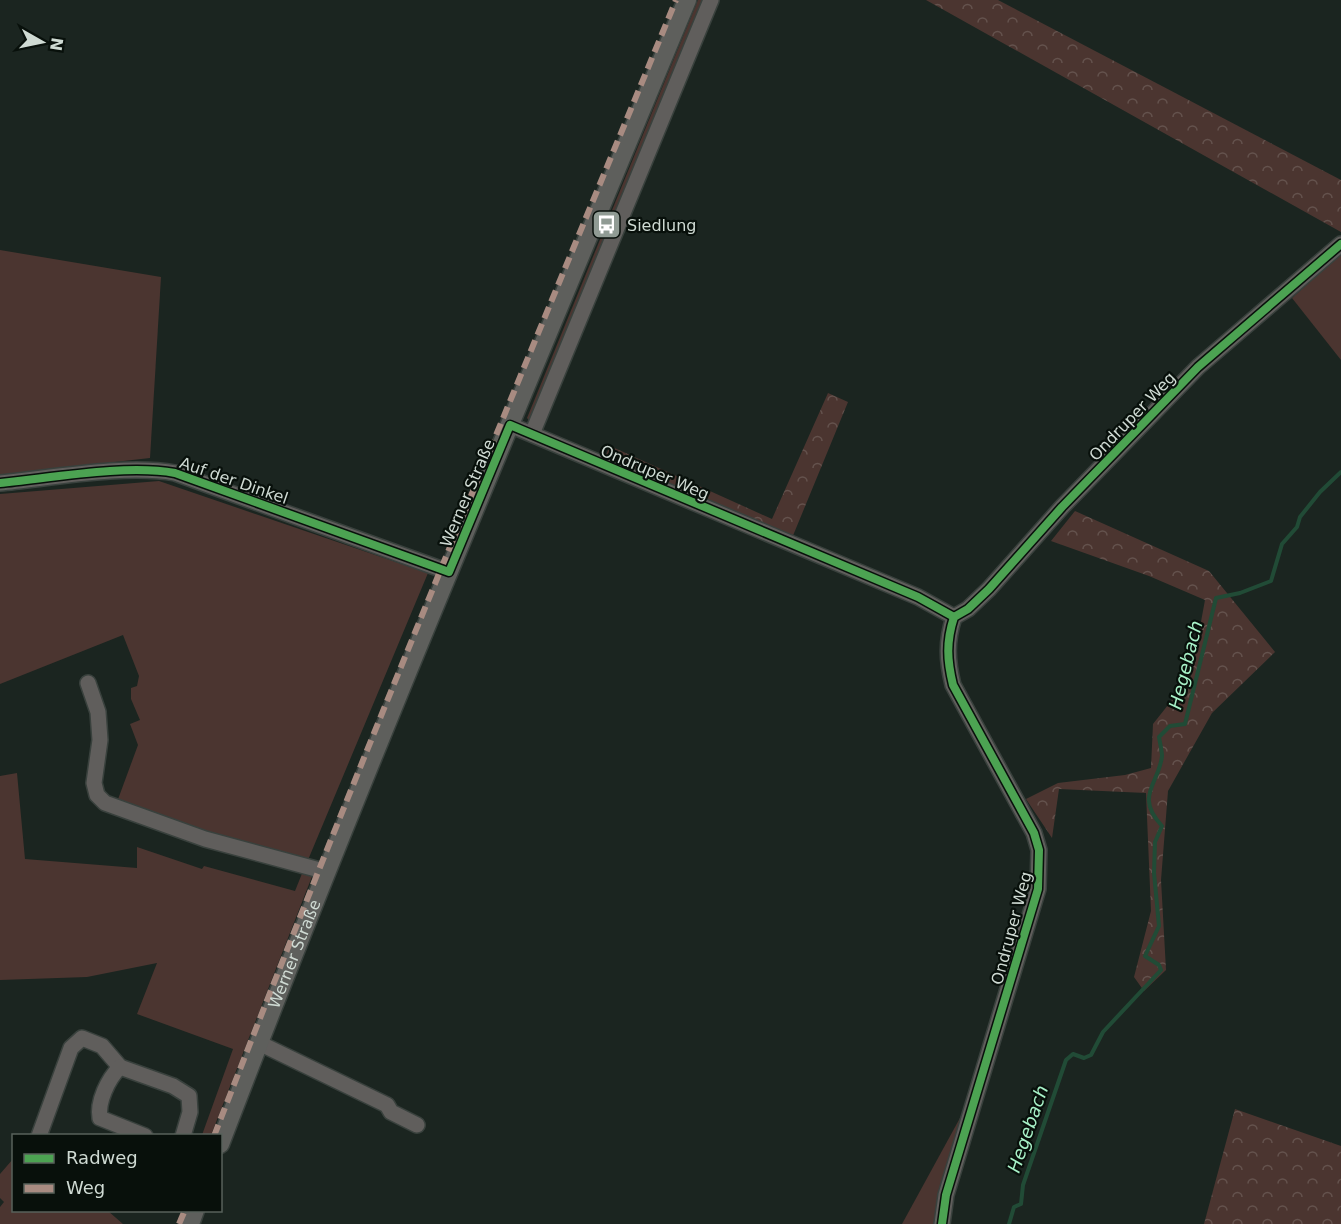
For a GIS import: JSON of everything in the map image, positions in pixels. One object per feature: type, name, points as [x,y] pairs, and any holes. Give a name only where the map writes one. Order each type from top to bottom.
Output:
[{"type":"main road","name":"Werner Straße","points":[[222,1139],[449,572],[687,0]]},
{"type":"street","points":[[532,434],[711,0]]},
{"type":"street","name":"Ondruper Weg","points":[[942,1224],[946,1195],[1016,967],[1038,889],[1041,867],[1040,850],[1034,833],[953,685],[948,664],[947,640],[954,617],[968,609],[989,589],[1062,507],[1198,368],[1341,244]]},
{"type":"street","name":"Ondruper Weg","points":[[510,425],[918,597],[954,617]]},
{"type":"street","name":"Auf der Dinkel","points":[[0,483],[134,471],[157,470],[175,473],[449,572]]},
{"type":"street","points":[[88,683],[98,712],[100,740],[94,783],[97,795],[105,804],[206,839],[327,872]]},
{"type":"street","points":[[40,1134],[71,1048],[82,1038],[102,1046],[120,1067],[173,1086],[189,1096],[190,1112],[184,1134]]},
{"type":"street","points":[[259,1043],[387,1105],[391,1112],[417,1125]]},
{"type":"street","points":[[120,1067],[112,1075],[99,1111],[100,1118],[140,1134]]},
{"type":"green space","points":[[698,0],[707,0],[532,424],[527,418]]},
{"type":"green space","points":[[926,0],[998,0],[1341,180],[1341,232]]},
{"type":"green space","points":[[0,250],[161,277],[150,458],[0,475]]},
{"type":"green space","points":[[1341,254],[1341,360],[1292,298]]},
{"type":"green space","points":[[828,393],[848,402],[792,538],[604,459],[610,446],[772,519]]},
{"type":"green space","points":[[159,481],[428,573],[308,860],[214,836],[117,802],[138,745],[130,724],[140,720],[131,699],[131,688],[137,686],[139,676],[123,635],[0,684],[0,494]]},
{"type":"green space","points":[[1075,511],[1209,571],[1275,652],[1212,713],[1168,791],[1161,880],[1166,970],[1144,991],[1134,977],[1151,911],[1146,793],[1059,789],[1052,838],[1026,799],[1058,783],[1125,775],[1151,768],[1153,724],[1191,676],[1205,600],[1149,576],[1051,541]]},
{"type":"green space","points":[[17,773],[25,859],[137,868],[137,847],[202,869],[204,866],[295,891],[303,871],[313,874],[211,1134],[202,1134],[233,1049],[137,1014],[157,963],[87,977],[0,980],[0,776]]},
{"type":"green space","points":[[966,1107],[936,1224],[902,1224]]},
{"type":"green space","points":[[1235,1109],[1341,1146],[1341,1224],[1204,1224]]},
{"type":"green space","points":[[12,1160],[12,1212],[109,1212],[123,1224],[0,1224],[0,1207],[4,1202],[0,1198],[0,1174]]},
{"type":"waterway","name":"Hegebach","points":[[1009,1224],[1014,1207],[1021,1204],[1023,1185],[1066,1060],[1073,1054],[1084,1058],[1091,1055],[1103,1032],[1161,970],[1159,965],[1145,956],[1159,926],[1154,873],[1155,842],[1162,826],[1150,806],[1150,790],[1162,756],[1159,737],[1170,726],[1185,724],[1216,598],[1240,593],[1271,581],[1282,544],[1297,527],[1300,517],[1320,492],[1341,472]]},
{"type":"marked path","points":[[215,1134],[384,708],[676,0]]},
{"type":"marked path","points":[[179,1224],[184,1212]]},
{"type":"cycle path","points":[[942,1224],[946,1195],[1038,889],[1039,850],[1034,833],[953,685],[948,651],[954,617],[968,609],[989,589],[1062,507],[1198,367],[1341,244]]},
{"type":"cycle path","points":[[0,483],[112,471],[175,473],[449,572],[510,425],[918,597],[954,617]]},
{"type":"place","name":"Siedlung","points":[[606,225]]}]
